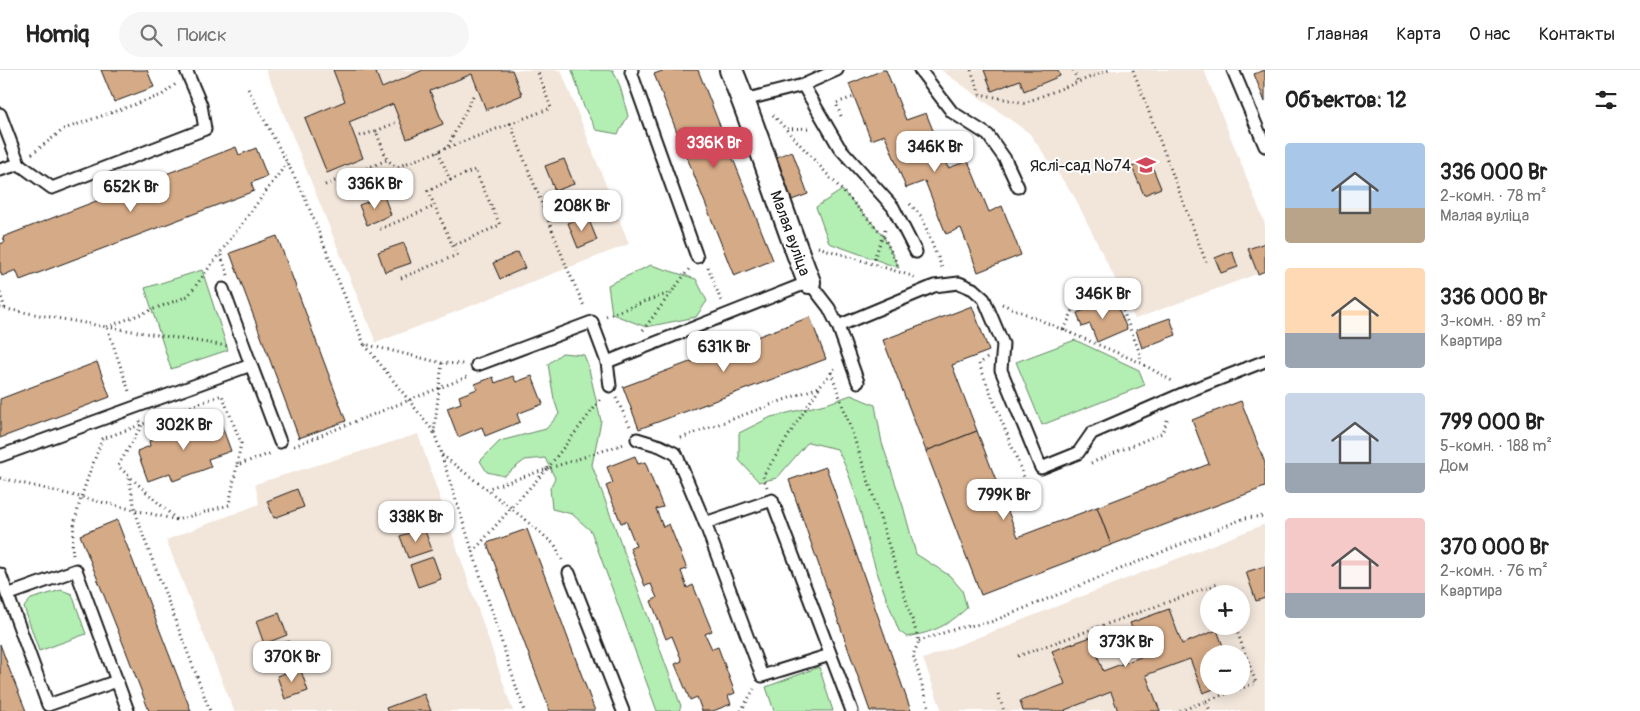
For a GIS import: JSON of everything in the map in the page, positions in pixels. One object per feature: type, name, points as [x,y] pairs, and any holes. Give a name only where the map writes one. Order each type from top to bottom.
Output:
[{"type":"street","name":"Малая вуліца","points":[[731,70],[751,99],[792,240],[809,282]]},
{"type":"lane","points":[[632,70],[631,72],[697,258]]},
{"type":"lane","points":[[751,99],[804,85],[837,70]]},
{"type":"lane","points":[[920,70],[952,112],[988,135],[1005,158],[1018,186]]},
{"type":"lane","points":[[1233,70],[1264,141]]},
{"type":"lane","points":[[0,114],[19,164],[52,188],[205,130],[201,104],[187,72]]},
{"type":"lane","points":[[804,85],[839,147],[893,208],[916,252]]},
{"type":"lane","points":[[0,170],[19,164]]},
{"type":"lane","points":[[606,362],[809,282],[830,308],[858,382]]},
{"type":"lane","points":[[838,326],[934,286],[959,283],[973,289],[984,299],[1003,344],[1001,370],[1041,468],[1078,453],[1092,433],[1189,391],[1265,361]]},
{"type":"lane","points":[[227,284],[251,365],[281,448]]},
{"type":"lane","points":[[477,365],[592,322],[606,362],[610,386]]},
{"type":"lane","points":[[0,456],[251,365]]},
{"type":"lane","points":[[637,440],[660,446],[676,454],[705,523],[762,676],[830,654]]},
{"type":"lane","points":[[705,523],[772,500],[852,711]]},
{"type":"lane","points":[[7,595],[76,570],[128,711]]},
{"type":"lane","points":[[0,574],[48,705],[117,681]]},
{"type":"lane","points":[[569,574],[623,711]]},
{"type":"path","points":[[376,131],[387,160],[397,167],[551,108],[537,70]]},
{"type":"path","points":[[971,70],[980,94],[1024,103],[1109,70]]},
{"type":"path","points":[[1073,70],[1078,82]]},
{"type":"path","points":[[1133,70],[1206,262]]},
{"type":"path","points":[[19,164],[64,129],[162,95],[187,72]]},
{"type":"path","points":[[248,89],[303,193],[364,344],[434,432],[524,711]]},
{"type":"path","points":[[448,147],[474,94]]},
{"type":"path","points":[[751,99],[883,235],[898,268]]},
{"type":"path","points":[[360,136],[395,123]]},
{"type":"path","points":[[510,123],[567,268],[592,322],[672,292]]},
{"type":"path","points":[[438,151],[450,180]]},
{"type":"path","points":[[325,184],[387,160]]},
{"type":"path","points":[[0,308],[107,327],[188,296],[287,163]]},
{"type":"path","points":[[401,278],[457,255],[428,191],[475,170],[500,225],[453,246]]},
{"type":"path","points":[[380,229],[435,206]]},
{"type":"path","points":[[792,240],[921,278]]},
{"type":"path","points":[[220,253],[227,284]]},
{"type":"path","points":[[938,257],[943,271]]},
{"type":"path","points":[[625,355],[697,258],[705,258],[727,315]]},
{"type":"path","points":[[935,274],[950,271]]},
{"type":"path","points":[[1064,330],[1074,308],[1115,291],[1141,356],[1139,362]]},
{"type":"path","points":[[0,293],[5,309]]},
{"type":"path","points":[[999,302],[1139,362],[1189,391]]},
{"type":"path","points":[[107,327],[142,425]]},
{"type":"path","points":[[237,465],[476,373],[477,365],[442,363],[364,344]]},
{"type":"path","points":[[772,500],[763,476],[819,388],[847,353]]},
{"type":"path","points":[[434,432],[442,363]]},
{"type":"path","points":[[831,372],[864,467],[919,641],[913,655],[930,711]]},
{"type":"path","points":[[473,552],[547,469],[610,386],[637,440],[547,469],[486,489]]},
{"type":"path","points":[[660,446],[819,388]]},
{"type":"path","points":[[0,478],[82,498],[177,520],[229,505],[241,444],[222,395],[102,440],[82,498],[71,542],[76,570]]},
{"type":"path","points":[[142,425],[118,466],[177,520]]},
{"type":"path","points":[[442,454],[511,508],[555,546],[569,574]]},
{"type":"path","points":[[129,477],[135,510],[144,538],[210,711]]},
{"type":"path","points":[[919,641],[958,628],[991,622],[1245,518],[1265,516]]},
{"type":"path","points":[[1018,656],[1200,590]]},
{"type":"path","points":[[1180,711],[1256,683],[1238,635]]},
{"type":"path","points":[[741,711],[762,676]]},
{"type":"path","points":[[998,694],[1004,711]]},
{"type":"path","points":[[1206,701],[1210,711]]},
{"type":"shaded area","points":[[266,70],[561,70],[629,244],[376,343]]},
{"type":"shaded area","name":"Яслі-сад №74","points":[[941,70],[1204,70],[1265,224],[1265,271],[1135,319],[1074,196],[1029,133]]},
{"type":"shaded area","points":[[418,434],[513,711],[234,711],[166,540],[259,504],[255,484]]},
{"type":"shaded area","points":[[1265,524],[1265,711],[942,711],[923,659]]},
{"type":"green space","points":[[572,70],[613,70],[620,86],[628,116],[618,134],[596,130],[584,107]]},
{"type":"green space","points":[[842,190],[883,235],[899,268],[829,243],[816,207]]},
{"type":"green space","points":[[651,265],[696,279],[707,301],[696,317],[646,327],[612,314],[608,285]]},
{"type":"green space","points":[[202,270],[228,350],[171,369],[145,288]]},
{"type":"green space","points":[[1075,340],[1139,370],[1145,385],[1042,425],[1016,362]]},
{"type":"green space","points":[[562,353],[584,355],[588,365],[601,421],[592,465],[681,706],[679,711],[657,711],[591,531],[572,514],[552,509],[550,488],[555,478],[545,458],[525,460],[504,476],[487,472],[480,461],[500,441],[546,429],[559,414],[554,399],[548,364]]},
{"type":"green space","points":[[851,395],[875,405],[882,443],[903,506],[916,554],[950,576],[962,590],[967,608],[946,624],[925,633],[907,637],[899,631],[870,551],[850,478],[837,449],[808,442],[777,478],[759,482],[739,460],[739,433],[771,417],[829,403]]},
{"type":"green space","points":[[61,590],[72,594],[86,634],[39,651],[24,607],[31,599]]},
{"type":"green space","points":[[819,667],[833,711],[774,711],[766,687]]},
{"type":"building","points":[[101,70],[147,70],[154,87],[114,102]]},
{"type":"building","points":[[333,70],[375,70],[382,88],[423,70],[512,70],[522,95],[486,110],[472,74],[430,91],[443,124],[407,139],[393,104],[349,122],[363,158],[327,173],[305,118],[345,101]]},
{"type":"building","points":[[665,70],[698,70],[773,260],[734,276],[654,74]]},
{"type":"building","points":[[886,70],[906,120],[926,113],[948,168],[968,161],[989,212],[1002,206],[1021,255],[978,272],[961,228],[946,234],[925,181],[906,188],[885,135],[871,140],[849,84]]},
{"type":"building","points":[[984,70],[1058,70],[1060,76],[1024,91],[1020,80],[992,91]]},
{"type":"building","points":[[1265,70],[1265,102],[1254,74]]},
{"type":"building","points":[[236,147],[239,155],[256,148],[267,176],[251,183],[254,191],[20,280],[16,270],[2,276],[0,271],[0,244],[5,242],[3,237]]},
{"type":"building","points":[[792,151],[808,194],[789,201],[774,158]]},
{"type":"building","points":[[564,159],[574,184],[555,191],[545,166]]},
{"type":"building","points":[[1149,159],[1161,188],[1144,195],[1132,167]]},
{"type":"building","points":[[384,196],[391,215],[367,225],[359,205]]},
{"type":"building","points":[[587,215],[597,240],[578,248],[568,223]]},
{"type":"building","points":[[277,236],[346,421],[299,438],[230,253]]},
{"type":"building","points":[[404,243],[411,263],[385,272],[378,252]]},
{"type":"building","points":[[1265,243],[1265,271],[1258,274],[1248,249]]},
{"type":"building","points":[[1232,251],[1238,267],[1221,273],[1215,258]]},
{"type":"building","points":[[518,252],[525,268],[500,279],[493,263]]},
{"type":"building","points":[[1114,298],[1127,329],[1097,342],[1090,324],[1082,327],[1077,313]]},
{"type":"building","points":[[972,306],[989,351],[952,365],[977,431],[926,451],[883,340]]},
{"type":"building","points":[[810,317],[826,359],[639,429],[623,387]]},
{"type":"building","points":[[1170,318],[1176,335],[1142,348],[1136,330]]},
{"type":"building","points":[[97,362],[110,397],[0,438],[0,399]]},
{"type":"building","points":[[513,376],[516,382],[532,376],[543,404],[517,414],[520,422],[485,436],[482,427],[458,437],[447,408],[461,403],[459,396],[477,389],[475,384],[493,377],[495,383]]},
{"type":"building","points":[[1241,401],[1265,463],[1265,487],[1111,545],[1097,507],[1209,464],[1192,420]]},
{"type":"building","points":[[202,421],[205,427],[220,421],[231,451],[208,459],[211,467],[173,481],[170,473],[148,481],[137,451],[150,446],[149,441]]},
{"type":"building","points":[[977,431],[1018,537],[1097,507],[1111,545],[981,595],[926,451]]},
{"type":"building","points":[[635,456],[638,464],[645,462],[663,507],[656,509],[663,527],[669,524],[687,569],[681,571],[687,588],[693,585],[712,631],[705,634],[712,649],[718,647],[735,693],[728,696],[731,704],[713,711],[702,711],[697,697],[690,700],[675,664],[682,661],[672,636],[666,639],[651,601],[657,598],[651,584],[645,586],[630,548],[636,546],[626,521],[621,523],[606,486],[613,483],[607,467]]},
{"type":"building","points":[[826,467],[911,711],[870,711],[789,480]]},
{"type":"building","points":[[297,489],[304,507],[274,518],[267,501]]},
{"type":"building","points":[[117,520],[191,711],[149,711],[80,535]]},
{"type":"building","points":[[424,528],[432,550],[408,558],[400,536]]},
{"type":"building","points":[[527,529],[595,711],[550,711],[501,581],[487,543]]},
{"type":"building","points":[[433,557],[441,579],[418,587],[410,565]]},
{"type":"building","points":[[1265,566],[1265,598],[1256,601],[1246,572]]},
{"type":"building","points":[[1169,609],[1182,644],[1204,635],[1219,635],[1223,645],[1200,645],[1200,685],[1190,659],[1146,675],[1160,711],[1118,711],[1111,692],[1066,711],[1023,711],[1020,701],[1065,684],[1052,651],[1091,637],[1103,671],[1143,656],[1130,623]]},
{"type":"building","points":[[279,613],[287,635],[264,644],[256,621]]},
{"type":"building","points":[[289,641],[297,663],[274,671],[266,649]]},
{"type":"building","points":[[0,644],[10,671],[26,711],[0,711]]},
{"type":"building","points":[[300,668],[308,691],[285,699],[277,676]]},
{"type":"building","points":[[424,694],[431,711],[387,711],[386,708]]},
{"type":"place","name":"Яслі-сад №74","points":[[1146,165]]}]
